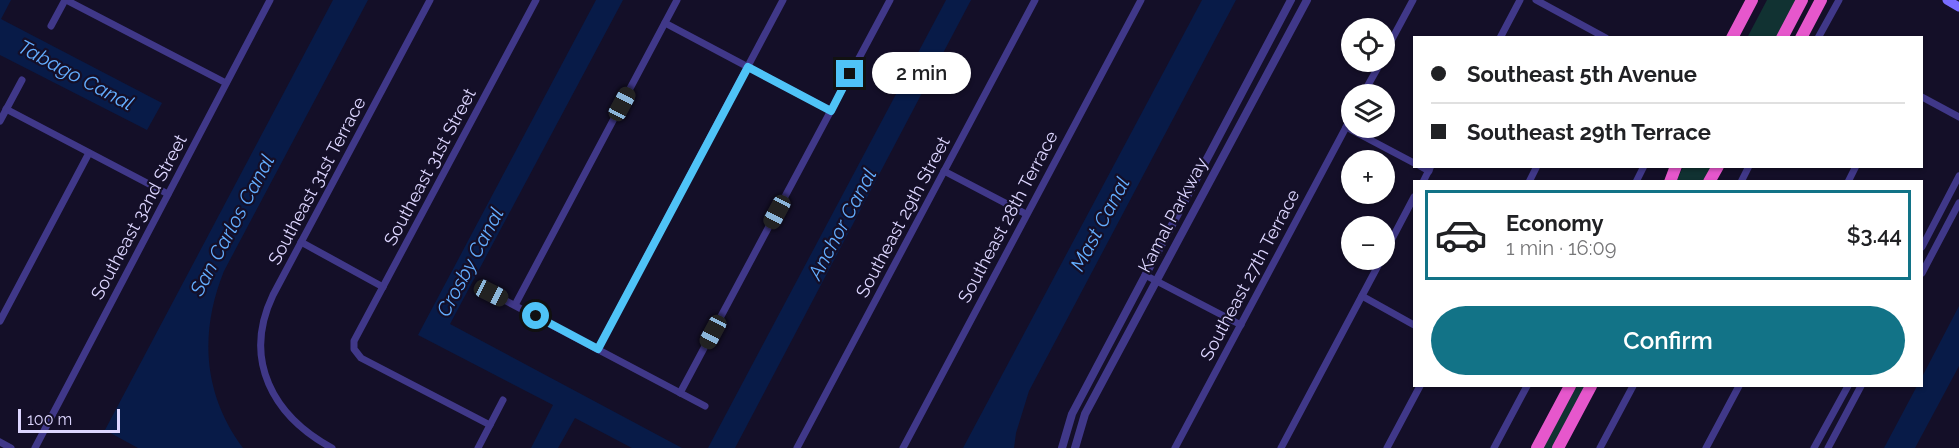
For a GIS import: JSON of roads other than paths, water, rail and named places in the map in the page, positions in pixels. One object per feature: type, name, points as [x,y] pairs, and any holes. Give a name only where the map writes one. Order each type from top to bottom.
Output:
[{"type":"highway","points":[[1733,36],[1752,0]]},
{"type":"highway","points":[[1741,36],[1759,0]]},
{"type":"highway","points":[[1783,36],[1802,0]]},
{"type":"highway","points":[[1791,36],[1810,0]]},
{"type":"highway","points":[[1802,36],[1821,0]]},
{"type":"highway","points":[[1536,448],[1569,387]]},
{"type":"highway","points":[[1558,448],[1590,387]]},
{"type":"street","points":[[51,26],[65,0],[226,83]]},
{"type":"street","name":"Southeast 32nd Street","points":[[37,448],[269,0]]},
{"type":"street","name":"Southeast 31st Terrace","points":[[332,448],[309,435],[290,419],[276,400],[268,383],[261,355],[263,324],[269,302],[430,0]]},
{"type":"street","name":"Southeast 31st Street","points":[[490,425],[364,359],[354,349],[355,338],[536,0]]},
{"type":"street","points":[[515,305],[677,0]]},
{"type":"street","points":[[598,349],[783,0]]},
{"type":"street","points":[[681,393],[890,0]]},
{"type":"street","name":"Southeast 29th Street","points":[[797,448],[1035,0]]},
{"type":"street","name":"Southeast 28th Terrace","points":[[903,448],[1141,0]]},
{"type":"street","name":"Kamal Parkway","points":[[1062,448],[1072,414],[1291,0]]},
{"type":"street","name":"Kamal Parkway","points":[[1075,448],[1085,414],[1307,0]]},
{"type":"street","points":[[1395,34],[1413,0]]},
{"type":"street","points":[[1501,36],[1520,0]]},
{"type":"street","points":[[1536,0],[1604,36]]},
{"type":"street","points":[[1819,36],[1839,0]]},
{"type":"street","points":[[665,23],[831,111]]},
{"type":"street","points":[[0,121],[22,80]]},
{"type":"street","points":[[1923,98],[1959,117]]},
{"type":"street","points":[[6,109],[168,194]]},
{"type":"street","name":"Southeast 27th Terrace","points":[[1175,448],[1341,136]]},
{"type":"street","points":[[1367,138],[1413,162]]},
{"type":"street","points":[[0,321],[89,153]]},
{"type":"street","points":[[944,171],[1026,214]]},
{"type":"street","points":[[1923,245],[1959,176]]},
{"type":"street","points":[[1395,233],[1413,199]]},
{"type":"street","points":[[1923,271],[1959,203]]},
{"type":"street","points":[[301,242],[383,287]]},
{"type":"street","points":[[1281,448],[1376,270]]},
{"type":"street","points":[[1145,275],[1241,325]]},
{"type":"street","points":[[491,293],[705,405]]},
{"type":"street","points":[[1362,296],[1413,324]]},
{"type":"street","points":[[1388,448],[1419,387]]},
{"type":"street","points":[[1494,448],[1526,387]]},
{"type":"street","points":[[1600,448],[1632,387]]},
{"type":"street","points":[[1706,448],[1738,387]]},
{"type":"street","points":[[1814,448],[1847,387]]},
{"type":"street","points":[[1828,448],[1861,387]]},
{"type":"street","points":[[478,448],[503,400]]},
{"type":"street","points":[[0,442],[11,448]]},
{"type":"water","name":"Tabago Canal","points":[[0,0],[11,0],[1,19],[162,103],[147,130],[0,55]]},
{"type":"water","name":"San Carlos Canal","points":[[333,0],[368,0],[224,271],[211,317],[208,340],[213,385],[230,427],[243,448],[138,448],[105,430]]},
{"type":"water","name":"Crosby Canal","points":[[596,0],[623,0],[450,324],[682,448],[632,448],[575,418],[558,448],[531,448],[553,405],[418,335]]},
{"type":"water","name":"Anchor Canal","points":[[946,0],[971,0],[735,448],[708,448]]},
{"type":"water","name":"Mast Canal","points":[[1202,0],[1236,0],[1029,391],[1016,433],[1014,448],[963,448]]},
{"type":"water","points":[[1959,306],[1959,366],[1915,448],[1884,448],[1916,387],[1923,387],[1923,375]]}]
